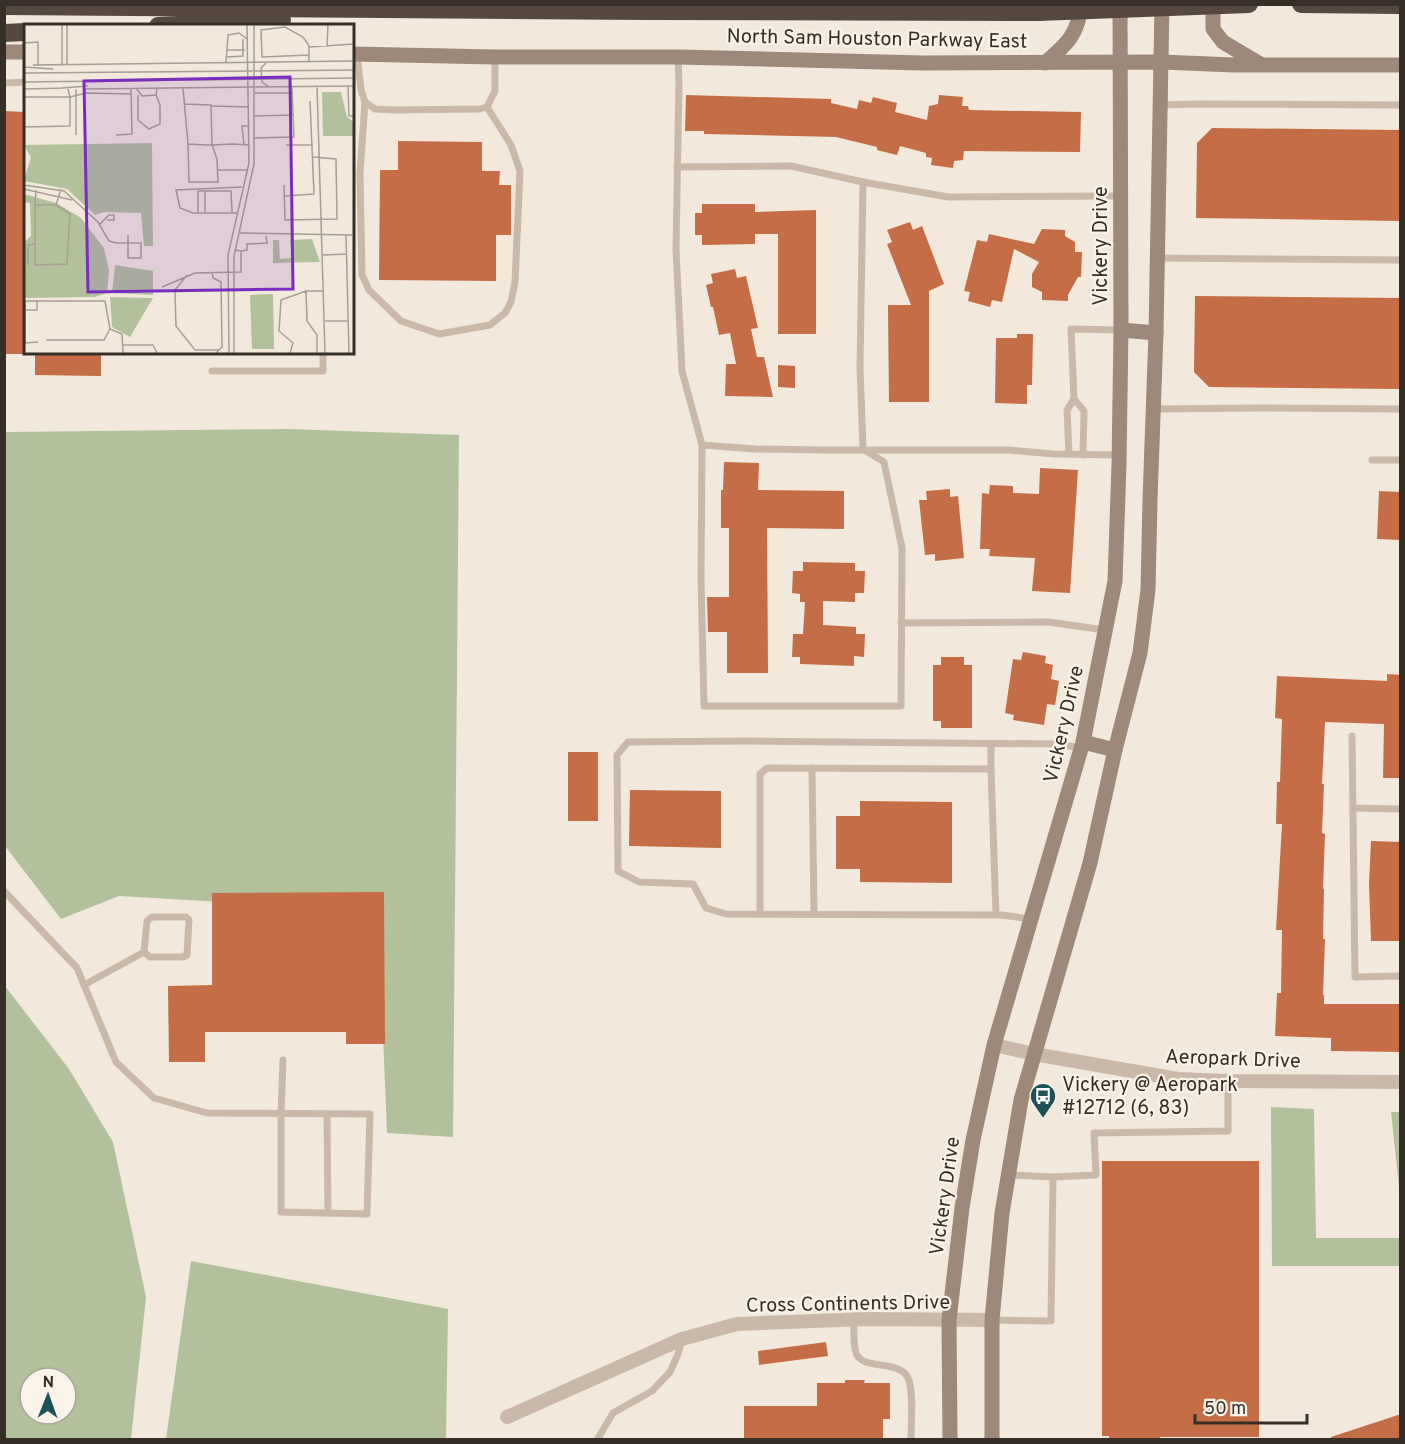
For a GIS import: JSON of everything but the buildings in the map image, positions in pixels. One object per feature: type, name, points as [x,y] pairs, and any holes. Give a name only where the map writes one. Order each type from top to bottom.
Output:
[{"type":"highway","name":"North Sam Houston Parkway East","points":[[4,6],[1038,12],[1249,4]]},
{"type":"highway","points":[[1301,4],[1401,5]]},
{"type":"highway","points":[[205,24],[391,16],[551,15],[648,11]]},
{"type":"highway","points":[[4,33],[24,32]]},
{"type":"main road","points":[[1045,63],[1068,43],[1080,18],[1081,4]]},
{"type":"main road","name":"Vickery Drive","points":[[950,1440],[949,1320],[962,1208],[973,1140],[994,1045],[1083,745],[1114,581],[1121,330],[1120,4]]},
{"type":"main road","points":[[992,1440],[992,1320],[1002,1214],[1021,1100],[1090,863],[1115,750],[1140,653],[1148,590],[1156,333],[1162,4]]},
{"type":"main road","points":[[1213,4],[1213,29],[1223,42],[1261,65]]},
{"type":"main road","points":[[4,52],[24,52]]},
{"type":"main road","name":"North Sam Houston Parkway East","points":[[355,54],[678,57],[922,63],[1161,62],[1401,65]]},
{"type":"main road","points":[[1121,330],[1156,333]]},
{"type":"main road","points":[[1083,745],[1115,750]]},
{"type":"street","name":"Aeropark Drive","points":[[994,1045],[1178,1079],[1401,1082]]},
{"type":"street","name":"Cross Continents Drive","points":[[507,1417],[682,1339],[737,1324],[854,1320],[992,1320]]},
{"type":"lane","points":[[355,54],[365,102],[360,174],[362,275],[369,290],[400,321],[439,334],[490,325],[505,313],[511,302],[515,282],[520,171],[511,145],[487,107]]},
{"type":"lane","points":[[365,102],[375,109],[480,110],[487,107],[495,91],[495,57]]},
{"type":"lane","points":[[678,57],[676,249],[682,371],[702,445],[701,578],[704,706],[901,706],[902,548],[884,462],[863,449]]},
{"type":"lane","points":[[4,83],[24,82]]},
{"type":"lane","points":[[1160,105],[1401,105]]},
{"type":"lane","points":[[677,167],[791,166],[948,197],[1121,196]]},
{"type":"lane","points":[[863,182],[860,367],[863,449]]},
{"type":"lane","points":[[1157,258],[1401,260]]},
{"type":"lane","points":[[1069,454],[1067,410],[1074,399],[1071,329],[1121,330]]},
{"type":"lane","points":[[212,371],[323,371],[323,354]]},
{"type":"lane","points":[[1074,399],[1084,411],[1083,454]]},
{"type":"lane","points":[[1153,409],[1401,409]]},
{"type":"lane","points":[[702,445],[825,450],[1008,450],[1119,455]]},
{"type":"lane","points":[[1372,460],[1401,460]]},
{"type":"lane","points":[[901,623],[1048,622],[1105,630]]},
{"type":"lane","points":[[1352,736],[1355,976],[1401,976]]},
{"type":"lane","points":[[1031,919],[996,915],[726,914],[706,908],[693,884],[639,882],[618,872],[617,755],[628,742],[1083,745]]},
{"type":"lane","points":[[991,744],[996,915]]},
{"type":"lane","points":[[760,914],[760,774],[767,768],[991,769]]},
{"type":"lane","points":[[812,768],[814,914]]},
{"type":"lane","points":[[1353,808],[1401,809]]},
{"type":"lane","points":[[4,891],[77,968],[116,1062],[154,1098],[207,1113],[281,1114],[370,1114],[367,1214],[281,1212],[281,1114],[283,1060]]},
{"type":"lane","points":[[152,917],[186,917],[189,920],[187,955],[150,957],[144,952],[147,921],[152,917]]},
{"type":"lane","points":[[84,985],[144,952]]},
{"type":"lane","points":[[1009,1175],[1053,1177],[1096,1175],[1094,1133],[1228,1131],[1227,1081]]},
{"type":"lane","points":[[327,1114],[328,1213]]},
{"type":"lane","points":[[992,1320],[1051,1321],[1053,1177]]},
{"type":"lane","points":[[854,1320],[856,1355],[861,1360],[896,1368],[904,1372],[909,1379],[911,1440]]},
{"type":"lane","points":[[597,1440],[613,1413],[652,1390],[670,1372],[682,1339]]},
{"type":"green space","points":[[288,429],[459,435],[453,1137],[387,1133],[378,911],[119,896],[61,919],[5,846],[5,432]]},
{"type":"green space","points":[[5,986],[69,1069],[113,1142],[146,1297],[131,1439],[5,1439]]},
{"type":"green space","points":[[1271,1107],[1314,1109],[1316,1238],[1400,1238],[1400,1266],[1272,1266]]},
{"type":"green space","points":[[1391,1112],[1400,1112],[1400,1196]]},
{"type":"green space","points":[[191,1261],[448,1309],[446,1439],[166,1439]]},
{"type":"place","name":"Vickery @ Aeropark #12712 (6, 83)","points":[[1043,1119]]}]
